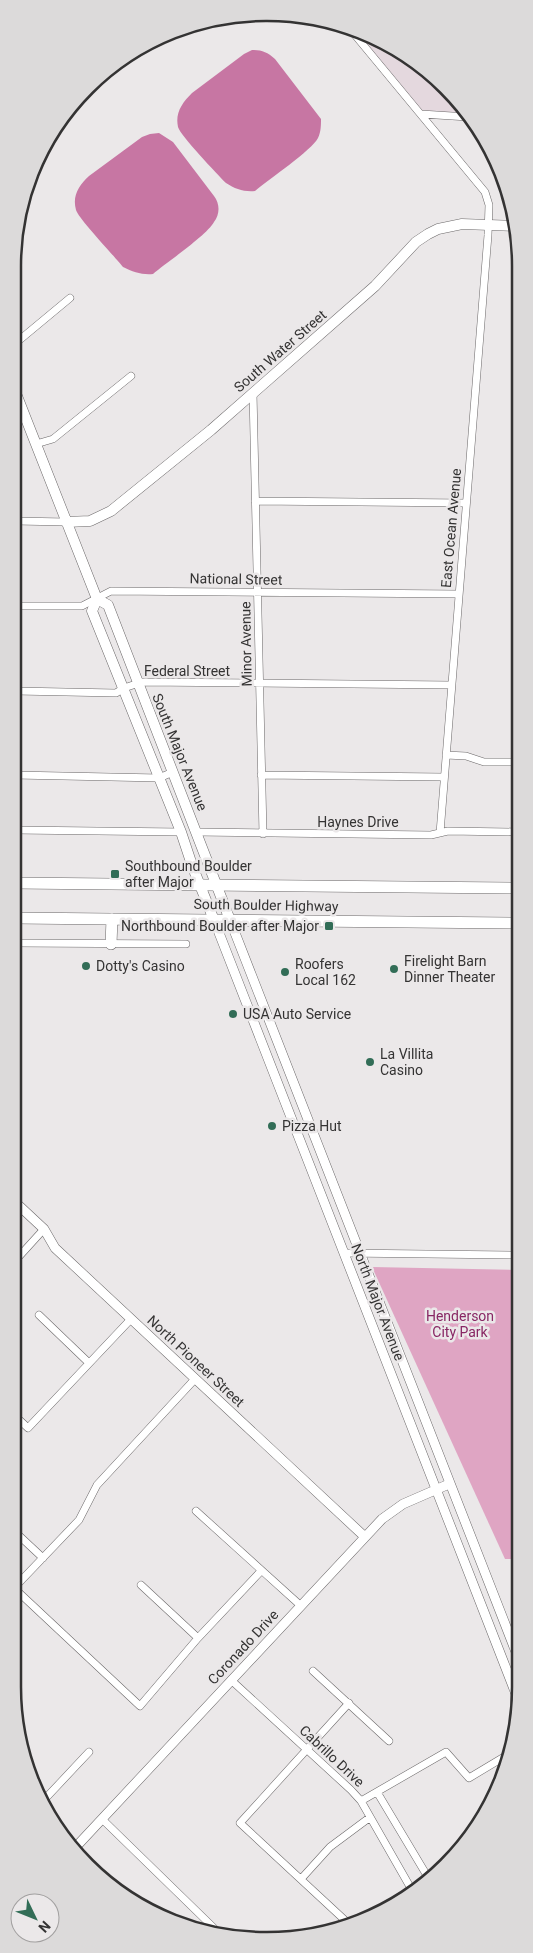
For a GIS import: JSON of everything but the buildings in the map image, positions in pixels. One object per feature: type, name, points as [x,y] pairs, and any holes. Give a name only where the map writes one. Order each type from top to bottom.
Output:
[{"type":"main road","name":"South Water Street","points":[[66,522],[90,521],[111,511],[211,430],[375,286],[416,242],[438,228],[452,225],[508,225]]},
{"type":"main road","name":"South Major Avenue","points":[[21,406],[97,598],[108,605],[230,920]]},
{"type":"main road","name":"South Major Avenue","points":[[97,598],[92,611],[181,832],[214,920]]},
{"type":"main road","name":"South Boulder Highway","points":[[21,883],[512,888]]},
{"type":"main road","name":"South Boulder Highway","points":[[21,918],[512,923]]},
{"type":"main road","points":[[111,944],[112,919]]},
{"type":"street","name":"East Ocean Avenue","points":[[359,40],[485,192],[488,199],[488,224],[440,833]]},
{"type":"street","points":[[421,114],[461,117]]},
{"type":"street","points":[[21,339],[70,298]]},
{"type":"street","points":[[36,444],[53,439],[131,376]]},
{"type":"street","name":"Minor Avenue","points":[[253,393],[263,834]]},
{"type":"street","points":[[255,501],[466,503]]},
{"type":"street","points":[[21,521],[66,522]]},
{"type":"street","name":"National Street","points":[[21,606],[82,606],[111,591],[459,594]]},
{"type":"street","name":"Federal Street","points":[[21,691],[116,693],[124,688],[138,684],[451,685]]},
{"type":"street","points":[[446,755],[466,756],[484,762],[512,762]]},
{"type":"street","points":[[21,775],[159,778],[173,772]]},
{"type":"street","points":[[261,775],[444,777]]},
{"type":"street","points":[[21,830],[181,832]]},
{"type":"street","name":"Haynes Drive","points":[[197,832],[431,835],[448,831],[512,832]]},
{"type":"street","name":"North Major Avenue","points":[[214,920],[512,1684]]},
{"type":"street","name":"North Major Avenue","points":[[230,920],[512,1642]]},
{"type":"street","points":[[21,942],[186,944]]},
{"type":"street","points":[[286,1104],[300,1099]]},
{"type":"street","points":[[318,1187],[332,1182]]},
{"type":"street","name":"North Pioneer Street","points":[[21,1208],[44,1229],[55,1248],[365,1537]]},
{"type":"street","points":[[21,1254],[44,1229]]},
{"type":"street","points":[[344,1253],[512,1255]]},
{"type":"street","points":[[39,1315],[89,1363]]},
{"type":"street","points":[[21,1421],[28,1428],[131,1319]]},
{"type":"street","points":[[374,1333],[389,1327]]},
{"type":"street","points":[[379,1344],[393,1338]]},
{"type":"street","points":[[21,1582],[79,1520],[97,1485],[195,1379]]},
{"type":"street","name":"Coronado Drive","points":[[79,1844],[382,1519],[403,1504],[449,1484]]},
{"type":"street","points":[[196,1511],[300,1605]]},
{"type":"street","points":[[21,1537],[43,1558]]},
{"type":"street","points":[[21,1596],[140,1706],[198,1638],[262,1571]]},
{"type":"street","points":[[469,1575],[484,1572]]},
{"type":"street","points":[[142,1585],[198,1638]]},
{"type":"street","points":[[313,1671],[388,1741]]},
{"type":"street","name":"Cabrillo Drive","points":[[231,1680],[361,1801],[409,1886]]},
{"type":"street","points":[[344,1919],[240,1823],[306,1748],[349,1703]]},
{"type":"street","points":[[48,1796],[89,1752]]},
{"type":"street","points":[[361,1801],[446,1752],[469,1778],[501,1759]]},
{"type":"street","points":[[377,1792],[426,1872]]},
{"type":"street","points":[[301,1879],[330,1847],[369,1818]]},
{"type":"street","points":[[102,1819],[211,1925]]},
{"type":"shaded area","points":[[359,40],[389,54],[416,72],[440,93],[461,117],[421,114]]},
{"type":"shaded area","points":[[252,50],[259,50],[275,59],[321,119],[320,133],[314,143],[255,191],[240,190],[226,183],[185,138],[177,122],[180,109],[192,93]]},
{"type":"shaded area","points":[[159,133],[173,142],[214,196],[218,212],[210,228],[195,241],[153,274],[145,274],[123,267],[78,214],[75,200],[79,187],[89,176],[142,137]]},
{"type":"green space","name":"Henderson City Park","points":[[372,1267],[512,1270],[512,1559],[505,1559]]},
{"type":"place","name":"Southbound Boulder after Major","points":[[115,874]]},
{"type":"place","name":"Northbound Boulder after Major","points":[[329,926]]},
{"type":"place","name":"Dotty's Casino","points":[[86,966]]},
{"type":"place","name":"Firelight Barn Dinner Theater","points":[[394,969]]},
{"type":"place","name":"Roofers Local 162","points":[[285,972]]},
{"type":"place","name":"USA Auto Service","points":[[233,1014]]},
{"type":"place","name":"La Villita Casino","points":[[370,1062]]},
{"type":"place","name":"Pizza Hut","points":[[272,1126]]}]
